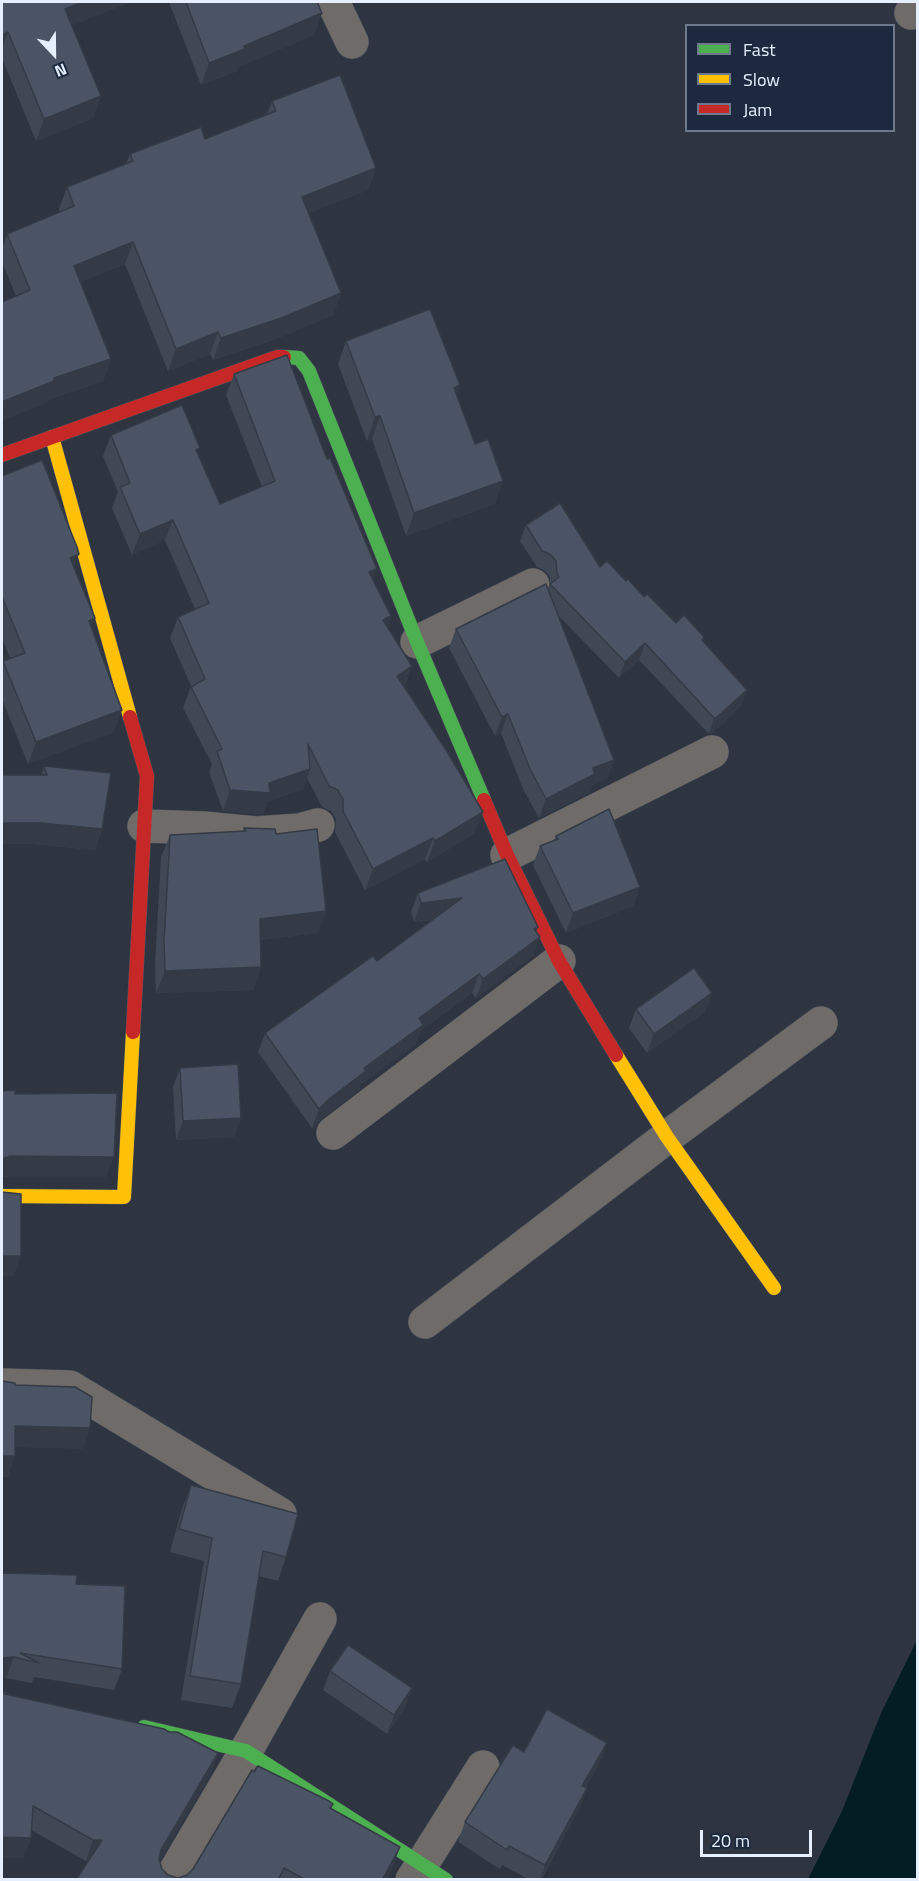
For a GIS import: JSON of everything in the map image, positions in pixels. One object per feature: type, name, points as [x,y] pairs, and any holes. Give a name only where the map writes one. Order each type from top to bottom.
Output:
[{"type":"street","points":[[333,2],[352,42]]},
{"type":"street","points":[[2,455],[277,357],[299,358],[309,371],[417,642],[507,855],[559,961],[667,1137],[774,1288]]},
{"type":"street","points":[[2,1196],[124,1197],[147,776],[52,437]]},
{"type":"street","points":[[417,642],[533,585]]},
{"type":"street","points":[[507,855],[712,752]]},
{"type":"street","points":[[144,826],[256,833],[300,830],[318,825]]},
{"type":"street","points":[[333,1133],[559,961]]},
{"type":"street","points":[[425,1322],[667,1137],[821,1023]]},
{"type":"street","points":[[2,1385],[70,1387],[280,1514]]},
{"type":"street","points":[[170,1880],[320,1619]]},
{"type":"street","points":[[130,1724],[246,1751],[427,1875],[483,1767]]},
{"type":"water","points":[[917,1640],[917,1879],[808,1879],[842,1811],[881,1713]]},
{"type":"building","points":[[2,2],[83,2],[65,9],[101,96],[44,119],[8,32],[2,35]]},
{"type":"building","points":[[186,2],[317,2],[322,13],[209,63]]},
{"type":"building","points":[[340,75],[376,168],[302,197],[341,293],[284,317],[221,338],[218,332],[176,349],[133,242],[74,266],[111,359],[54,378],[54,381],[2,402],[2,302],[30,290],[7,234],[74,206],[67,187],[133,161],[130,154],[201,127],[205,139],[276,111],[272,101]]},
{"type":"building","points":[[430,309],[460,385],[454,388],[475,444],[488,439],[503,481],[414,513],[380,416],[375,417],[346,341]]},
{"type":"building","points":[[287,355],[327,459],[330,458],[377,569],[369,572],[391,616],[383,620],[412,666],[397,676],[446,750],[483,812],[435,841],[433,838],[373,869],[343,811],[343,799],[338,790],[329,786],[308,744],[310,769],[269,783],[270,793],[230,790],[217,751],[222,749],[191,687],[205,679],[178,617],[209,603],[173,520],[140,534],[120,487],[130,483],[111,435],[182,405],[200,448],[196,450],[220,504],[275,481],[234,374]]},
{"type":"building","points":[[42,460],[77,547],[79,554],[70,558],[95,618],[89,621],[122,710],[36,742],[3,661],[25,653],[2,597],[2,476]]},
{"type":"building","points":[[560,503],[600,567],[607,561],[644,597],[647,594],[676,623],[684,615],[704,637],[702,640],[747,690],[717,717],[714,718],[645,643],[625,662],[550,584],[559,577],[556,561],[550,554],[542,551],[526,525]]},
{"type":"building","points":[[546,584],[614,760],[593,768],[595,774],[546,799],[530,769],[508,714],[502,717],[456,629]]},
{"type":"building","points":[[44,766],[111,773],[102,829],[41,823],[2,823],[2,775],[47,775]]},
{"type":"building","points":[[609,809],[640,887],[573,913],[540,846],[558,839],[556,836]]},
{"type":"building","points":[[244,828],[275,829],[276,834],[317,829],[326,911],[260,919],[261,967],[165,971],[164,942],[170,835],[246,831]]},
{"type":"building","points":[[505,859],[538,927],[534,929],[540,937],[483,979],[479,974],[419,1018],[423,1025],[364,1068],[366,1071],[319,1109],[265,1033],[373,956],[377,961],[462,898],[421,903],[418,893]]},
{"type":"building","points":[[694,968],[712,993],[654,1034],[636,1009]]},
{"type":"building","points":[[238,1064],[241,1118],[183,1121],[180,1068]]},
{"type":"building","points":[[15,1090],[15,1094],[117,1093],[114,1157],[10,1156],[2,1159],[2,1091]]},
{"type":"building","points":[[2,1192],[21,1194],[21,1256],[2,1256]]},
{"type":"building","points":[[2,1381],[15,1383],[15,1385],[75,1387],[92,1397],[90,1428],[15,1426],[15,1456],[2,1456]]},
{"type":"building","points":[[191,1485],[298,1514],[286,1557],[263,1551],[241,1684],[190,1676],[212,1538],[179,1529]]},
{"type":"building","points":[[2,1573],[77,1575],[76,1584],[125,1586],[122,1669],[20,1653],[39,1663],[14,1657],[2,1659]]},
{"type":"building","points":[[348,1645],[412,1688],[394,1715],[330,1671]]},
{"type":"building","points":[[2,1691],[5,1694],[177,1732],[218,1753],[161,1850],[159,1860],[162,1869],[168,1875],[178,1878],[187,1875],[193,1869],[252,1770],[254,1772],[258,1766],[329,1801],[333,1804],[330,1808],[400,1847],[382,1880],[306,1880],[284,1868],[278,1880],[76,1880],[102,1840],[93,1840],[33,1806],[31,1838],[2,1837]]},
{"type":"building","points":[[547,1709],[607,1743],[582,1786],[587,1788],[545,1865],[509,1846],[507,1850],[465,1822],[513,1745],[524,1752]]},
{"type":"traffic: fast","points":[[284,357],[299,358],[309,371],[417,642],[484,800]]},
{"type":"traffic: fast","points":[[144,1727],[246,1751],[446,1880]]},
{"type":"traffic: slow","points":[[52,437],[130,717]]},
{"type":"traffic: slow","points":[[2,1196],[124,1197],[133,1032]]},
{"type":"traffic: slow","points":[[616,1055],[667,1137],[774,1288]]},
{"type":"traffic: jam","points":[[2,455],[277,357],[284,357]]},
{"type":"traffic: jam","points":[[130,717],[147,776],[133,1032]]},
{"type":"traffic: jam","points":[[484,800],[507,855],[559,961],[616,1055]]}]
